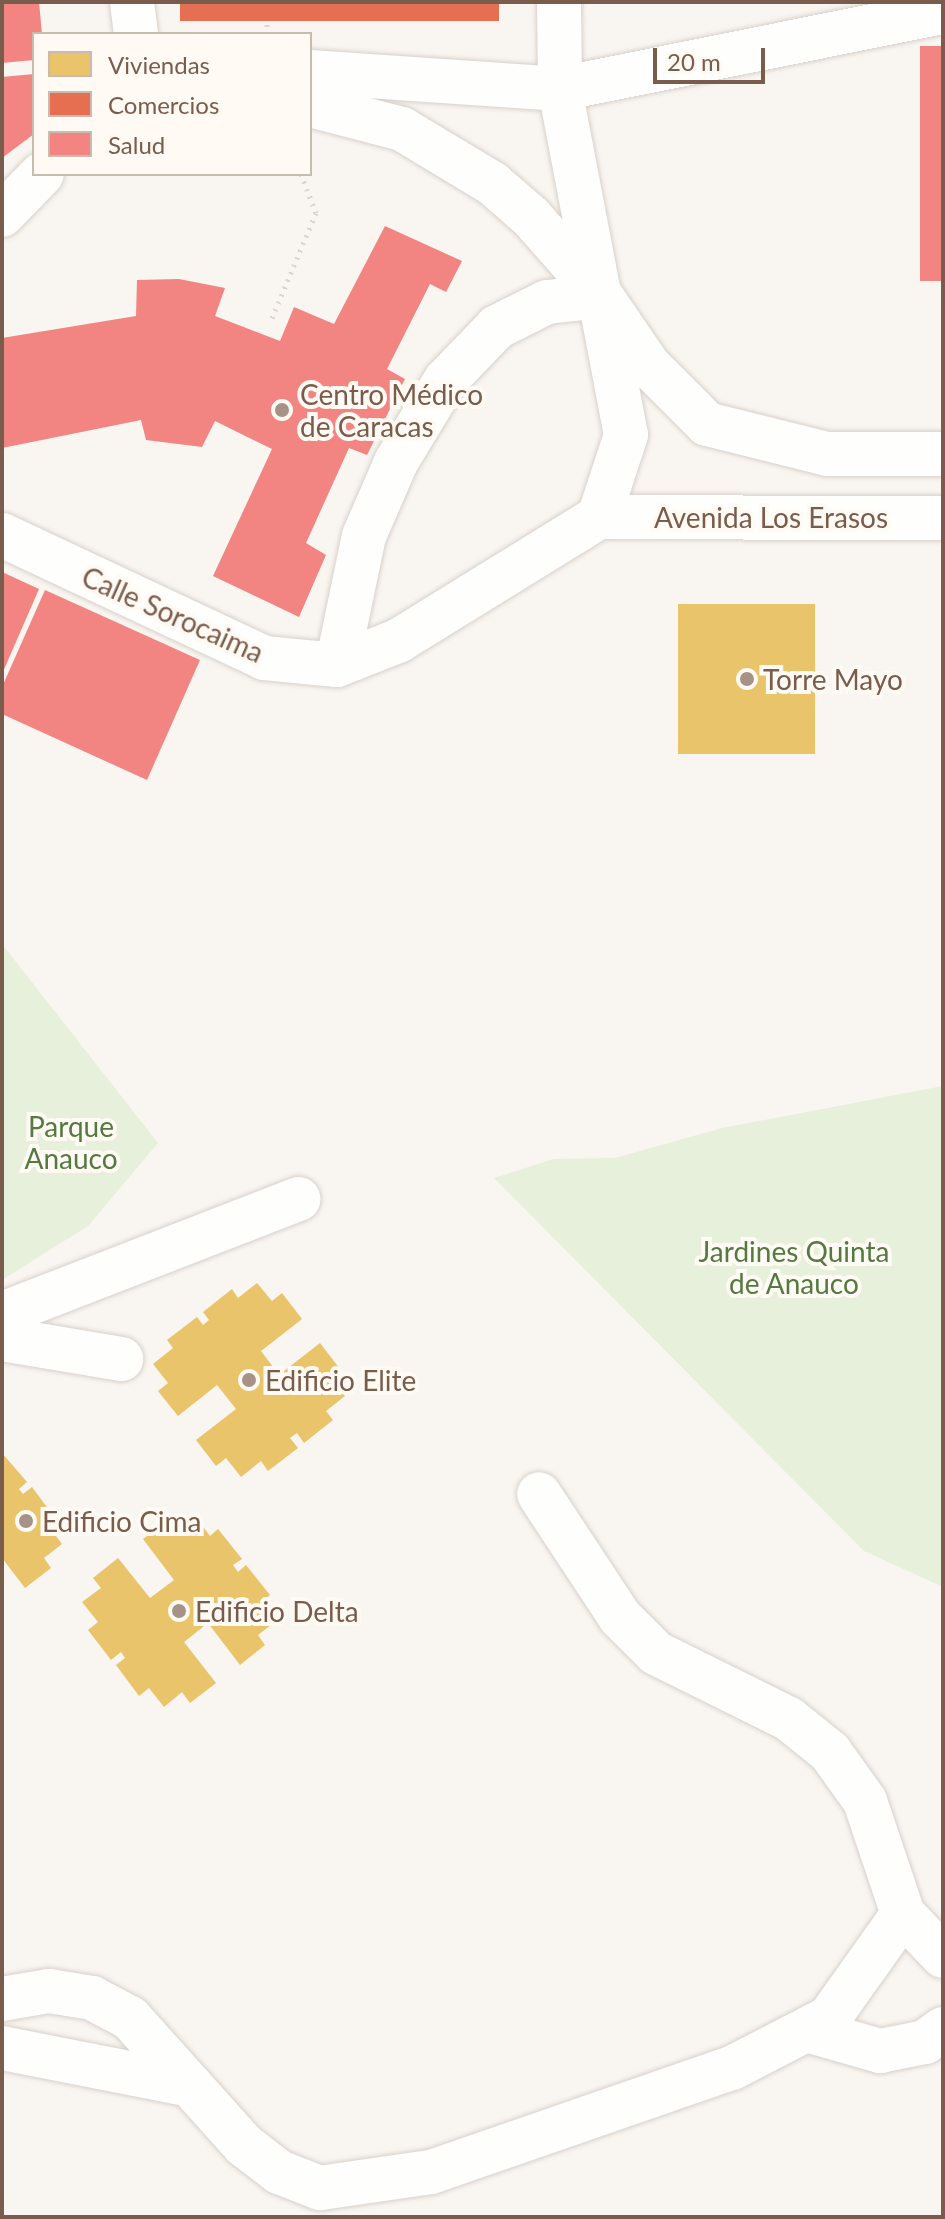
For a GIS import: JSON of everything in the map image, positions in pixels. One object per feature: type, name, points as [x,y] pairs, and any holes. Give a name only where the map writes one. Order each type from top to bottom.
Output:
[{"type":"street","points":[[115,2],[115,32]]},
{"type":"street","points":[[132,2],[136,32]]},
{"type":"street","points":[[559,2],[560,89],[626,435],[599,517]]},
{"type":"street","points":[[312,72],[560,89],[943,12]]},
{"type":"street","points":[[312,106],[402,129],[455,155],[531,217],[601,296],[649,366],[707,424],[827,454],[943,454]]},
{"type":"street","points":[[2,215],[40,176]]},
{"type":"street","points":[[337,665],[364,536],[437,392],[497,327],[547,302],[601,296]]},
{"type":"street","name":"Avenida Los Erasos","points":[[599,517],[943,518]]},
{"type":"street","name":"Calle Sorocaima","points":[[2,535],[264,658],[337,665],[398,641],[599,517]]},
{"type":"street","points":[[2,563],[46,584],[85,575]]},
{"type":"street","points":[[2,1314],[298,1199]]},
{"type":"street","points":[[2,1339],[121,1359]]},
{"type":"street","points":[[539,1494],[620,1617],[656,1653],[789,1719],[830,1752],[865,1801],[903,1914],[943,1956]]},
{"type":"street","points":[[2,1999],[49,1991],[92,1998],[130,2018],[190,2085],[279,2172],[320,2188],[369,2186],[717,2073],[814,2032],[903,1914]]},
{"type":"street","points":[[814,2032],[880,2051],[925,2042],[943,2029]]},
{"type":"street","points":[[2,2048],[190,2085]]},
{"type":"path","points":[[267,20],[267,32]]},
{"type":"path","points":[[272,318],[316,213],[302,176]]},
{"type":"green space","name":"Parque Anauco","points":[[2,944],[158,1143],[88,1226],[2,1280]]},
{"type":"green space","name":"Jardines Quinta de Anauco","points":[[943,1086],[943,1587],[864,1551],[494,1178],[554,1159],[615,1158],[722,1128]]},
{"type":"building: Viviendas","name":"Torre Mayo","points":[[678,604],[815,604],[815,754],[678,754]]},
{"type":"building: Viviendas","name":"Edificio Elite","points":[[257,1283],[272,1301],[282,1293],[302,1319],[261,1351],[279,1375],[320,1343],[340,1369],[330,1377],[345,1396],[326,1411],[333,1420],[304,1443],[297,1433],[290,1438],[298,1448],[268,1471],[261,1461],[241,1477],[226,1458],[216,1466],[196,1440],[236,1409],[217,1385],[178,1416],[158,1391],[168,1383],[153,1364],[173,1348],[167,1340],[197,1317],[203,1325],[209,1320],[203,1312],[232,1289],[238,1298]]},
{"type":"building: Viviendas","name":"Edificio Cima","points":[[2,1453],[27,1482],[19,1489],[23,1494],[32,1487],[55,1518],[47,1524],[62,1544],[44,1558],[51,1568],[25,1588],[2,1558]]},
{"type":"building: Viviendas","name":"Edificio Delta","points":[[195,1516],[210,1536],[218,1529],[242,1559],[233,1565],[238,1572],[246,1565],[270,1595],[261,1602],[276,1621],[258,1635],[265,1645],[240,1665],[208,1623],[184,1642],[216,1683],[190,1703],[182,1692],[164,1707],[149,1688],[139,1696],[116,1665],[125,1658],[121,1652],[111,1660],[88,1630],[98,1622],[82,1602],[101,1588],[93,1578],[118,1558],[150,1598],[174,1580],[143,1539],[168,1520],[176,1530]]},
{"type":"building: Comercios","points":[[180,2],[499,2],[499,21],[180,21]]},
{"type":"building: Salud","points":[[2,2],[39,2],[42,32],[32,32],[32,60],[2,63]]},
{"type":"building: Salud","points":[[920,46],[943,46],[943,281],[920,281]]},
{"type":"building: Salud","points":[[32,74],[32,136],[2,158],[2,77]]},
{"type":"building: Salud","points":[[385,226],[462,261],[446,292],[430,284],[387,369],[405,379],[367,455],[349,448],[306,543],[326,555],[299,617],[213,576],[272,449],[215,421],[202,447],[146,440],[141,420],[2,448],[2,338],[136,316],[137,280],[179,279],[225,288],[215,316],[280,341],[294,307],[334,324]]},
{"type":"building: Salud","points":[[2,572],[39,589],[2,674]]},
{"type":"building: Salud","points":[[45,590],[200,660],[147,780],[2,714],[2,687]]},
{"type":"place","name":"Centro Médico de Caracas","points":[[282,410]]},
{"type":"place","name":"Torre Mayo","points":[[747,679]]},
{"type":"place","name":"Edificio Elite","points":[[249,1380]]},
{"type":"place","name":"Edificio Cima","points":[[26,1521]]},
{"type":"place","name":"Edificio Delta","points":[[179,1611]]}]
